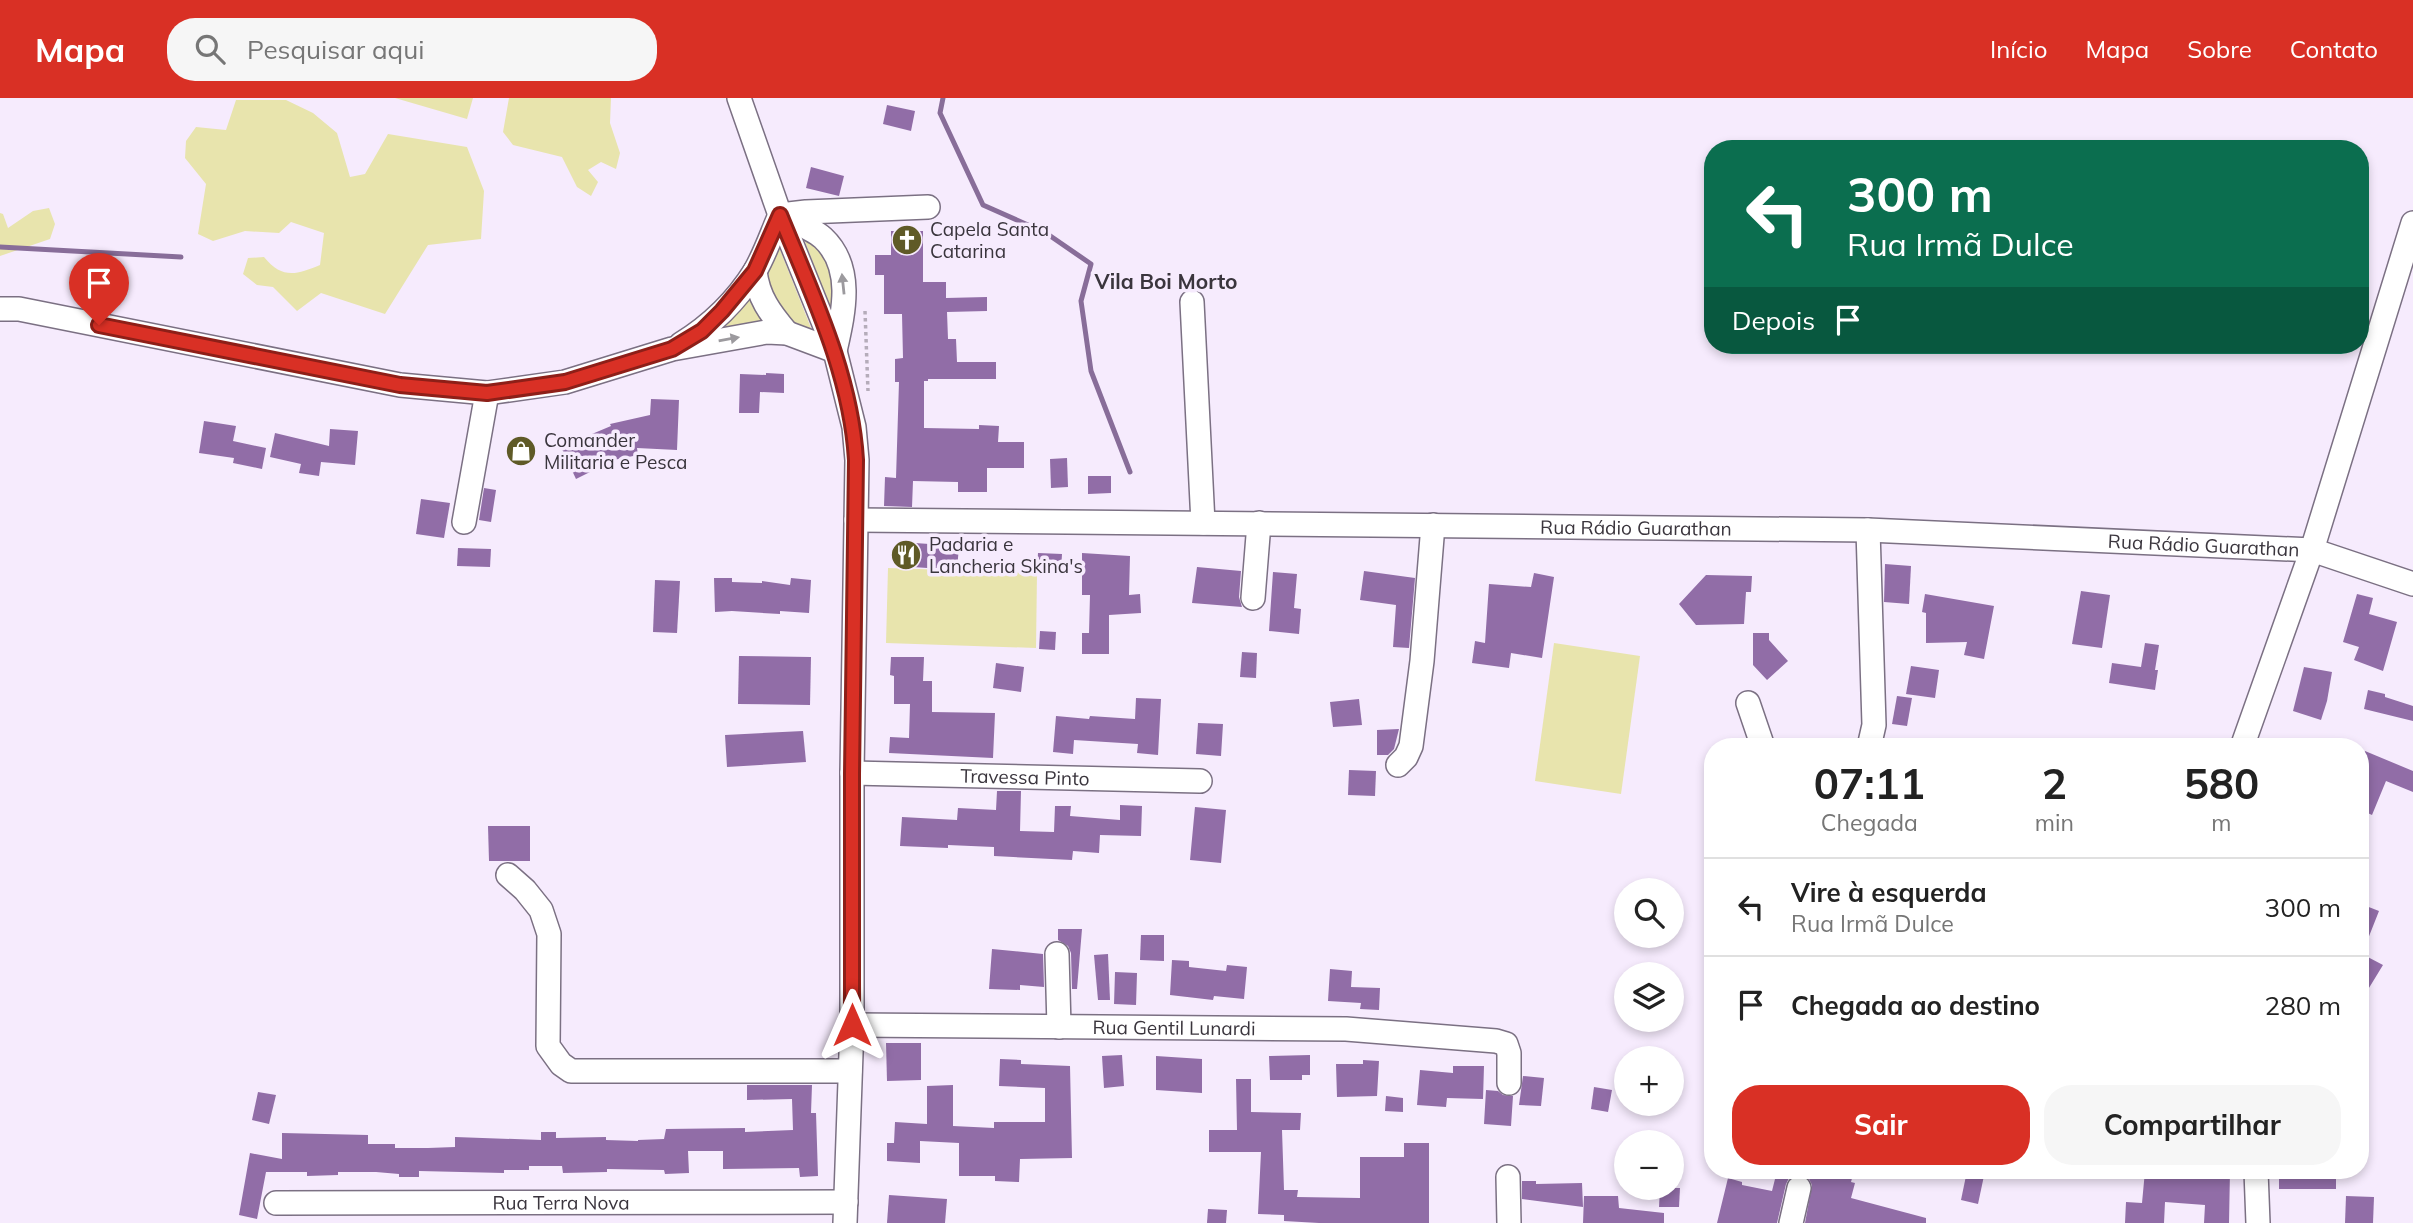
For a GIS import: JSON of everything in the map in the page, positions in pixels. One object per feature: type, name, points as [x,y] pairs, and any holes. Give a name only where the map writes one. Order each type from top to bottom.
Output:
[{"type":"street","points":[[739,98],[780,215],[835,351],[854,427],[856,520],[852,1025],[845,1212]]},
{"type":"street","points":[[780,215],[928,207]]},
{"type":"street","points":[[672,349],[702,331],[755,271],[780,215]]},
{"type":"street","points":[[780,215],[824,239],[842,272],[845,306],[835,351]]},
{"type":"street","points":[[2245,738],[2312,550],[2413,223]]},
{"type":"street","points":[[755,271],[761,298],[770,314],[787,332]]},
{"type":"street","points":[[1192,302],[1203,523]]},
{"type":"street","points":[[0,309],[19,309],[400,385],[487,393],[565,382],[672,349],[767,332],[787,332],[835,351]]},
{"type":"street","points":[[464,522],[487,393]]},
{"type":"street","name":"Rua Rádio Guarathan","points":[[856,520],[1868,530],[2312,550],[2413,584]]},
{"type":"street","points":[[1253,598],[1259,523]]},
{"type":"street","points":[[1398,765],[1411,746],[1422,661],[1433,525]]},
{"type":"street","points":[[1868,530],[1874,725],[1871,738]]},
{"type":"street","points":[[1748,703],[1760,738]]},
{"type":"street","name":"Travessa Pinto","points":[[852,774],[1200,781]]},
{"type":"street","points":[[508,875],[541,910],[549,934],[548,1046],[561,1064],[571,1071],[850,1071]]},
{"type":"street","points":[[1057,954],[1059,1027]]},
{"type":"street","name":"Rua Gentil Lunardi","points":[[852,1025],[1346,1029],[1496,1041],[1506,1044],[1509,1053],[1509,1083]]},
{"type":"street","points":[[1508,1177],[1509,1223]]},
{"type":"street","points":[[2256,1179],[2258,1223]]},
{"type":"street","points":[[1791,1223],[1799,1188]]},
{"type":"street","name":"Rua Terra Nova","points":[[276,1203],[845,1212]]},
{"type":"shaded area","points":[[395,98],[473,98],[467,119]]},
{"type":"shaded area","points":[[509,98],[611,98],[610,123],[620,153],[616,169],[601,162],[588,170],[598,182],[591,196],[577,187],[562,157],[513,145],[503,132]]},
{"type":"shaded area","points":[[236,100],[286,100],[313,113],[337,133],[350,177],[365,174],[388,134],[467,147],[484,191],[481,239],[428,245],[385,314],[321,293],[297,311],[273,287],[257,285],[243,274],[248,258],[264,257],[283,272],[304,271],[320,265],[324,233],[291,222],[279,233],[245,231],[213,241],[198,234],[206,184],[185,158],[186,141],[196,127],[226,130]]},
{"type":"shaded area","points":[[49,208],[55,224],[50,239],[0,256],[0,213],[3,214],[8,228],[33,211]]},
{"type":"shaded area","points":[[804,239],[813,239],[835,275],[832,313]]},
{"type":"shaded area","points":[[779,247],[811,328],[797,327],[789,323],[775,300],[769,269]]},
{"type":"shaded area","points":[[753,290],[770,324],[706,337]]},
{"type":"shaded area","points":[[888,568],[1037,573],[1036,648],[886,643]]},
{"type":"shaded area","points":[[1554,643],[1640,656],[1621,794],[1535,781]]},
{"type":"building","points":[[887,105],[915,111],[911,131],[883,124]]},
{"type":"building","points":[[811,167],[844,176],[839,196],[806,188]]},
{"type":"building","points":[[891,231],[923,231],[923,282],[946,282],[946,298],[987,297],[987,311],[947,312],[948,339],[956,339],[957,362],[996,362],[996,379],[924,381],[924,428],[979,429],[979,425],[999,426],[998,442],[1024,442],[1024,468],[987,468],[987,492],[958,492],[958,482],[913,481],[912,507],[884,506],[885,477],[896,478],[899,382],[895,382],[895,359],[903,358],[902,314],[884,314],[884,275],[875,275],[875,255],[891,255]]},
{"type":"building","points":[[740,374],[784,374],[784,393],[760,392],[759,413],[739,413]]},
{"type":"building","points":[[651,399],[679,400],[677,450],[637,448],[638,455],[594,464],[596,469],[576,479],[561,447],[611,426],[610,424],[650,415]]},
{"type":"building","points":[[204,421],[236,426],[233,441],[266,448],[262,469],[233,463],[234,458],[199,453]]},
{"type":"building","points":[[330,429],[358,431],[355,465],[321,462],[319,476],[299,473],[301,464],[270,457],[275,433],[329,446]]},
{"type":"building","points":[[1067,458],[1068,487],[1051,488],[1050,459]]},
{"type":"building","points":[[1088,476],[1111,476],[1111,493],[1088,494]]},
{"type":"building","points":[[484,488],[496,490],[491,522],[479,520]]},
{"type":"building","points":[[421,499],[450,503],[444,538],[416,534]]},
{"type":"building","points":[[900,542],[959,546],[957,570],[898,566]]},
{"type":"building","points":[[458,548],[491,549],[490,567],[457,566]]},
{"type":"building","points":[[1038,553],[1062,554],[1061,570],[1037,570]]},
{"type":"building","points":[[1082,553],[1130,556],[1129,595],[1140,594],[1141,613],[1109,615],[1109,654],[1082,654],[1082,633],[1089,633],[1090,595],[1082,595]]},
{"type":"building","points":[[1885,564],[1911,566],[1909,604],[1884,602]]},
{"type":"building","points":[[1197,567],[1241,571],[1239,597],[1242,607],[1192,603]]},
{"type":"building","points":[[1364,571],[1415,578],[1409,648],[1393,647],[1396,605],[1360,600]]},
{"type":"building","points":[[1273,572],[1297,574],[1294,608],[1301,609],[1299,634],[1269,631]]},
{"type":"building","points":[[1534,573],[1554,577],[1542,658],[1511,653],[1509,668],[1472,663],[1475,641],[1485,643],[1489,584],[1531,587]]},
{"type":"building","points":[[1706,575],[1752,576],[1751,592],[1746,592],[1744,624],[1696,625],[1679,604]]},
{"type":"building","points":[[714,578],[732,578],[732,582],[762,581],[790,585],[791,578],[811,580],[809,613],[715,612]]},
{"type":"building","points":[[655,580],[680,581],[677,633],[653,632]]},
{"type":"building","points":[[2081,591],[2110,595],[2102,648],[2072,644]]},
{"type":"building","points":[[1925,594],[1994,606],[1984,659],[1964,655],[1967,642],[1926,643],[1926,613],[1922,612]]},
{"type":"building","points":[[2357,594],[2373,598],[2369,614],[2397,622],[2383,671],[2354,660],[2359,647],[2343,642]]},
{"type":"building","points":[[1040,631],[1056,632],[1055,650],[1039,649]]},
{"type":"building","points":[[1753,633],[1769,633],[1769,640],[1788,661],[1767,680],[1753,665]]},
{"type":"building","points":[[2145,643],[2159,645],[2155,690],[2109,683],[2112,663],[2141,667]]},
{"type":"building","points":[[1242,652],[1257,653],[1256,678],[1240,677]]},
{"type":"building","points":[[739,656],[811,657],[810,705],[738,704]]},
{"type":"building","points":[[891,657],[924,657],[923,681],[932,681],[932,712],[995,713],[993,758],[889,753],[890,737],[909,738],[910,704],[894,704],[894,676],[890,675]]},
{"type":"building","points":[[996,663],[1024,667],[1021,692],[993,688]]},
{"type":"building","points":[[1911,666],[1939,670],[1935,698],[1906,694]]},
{"type":"building","points":[[2304,667],[2332,672],[2321,720],[2293,711]]},
{"type":"building","points":[[2368,690],[2413,706],[2413,721],[2364,709]]},
{"type":"building","points":[[1897,696],[1912,698],[1907,726],[1892,724]]},
{"type":"building","points":[[1136,698],[1161,699],[1158,755],[1137,753],[1138,744],[1074,740],[1073,754],[1053,752],[1056,716],[1135,719]]},
{"type":"building","points":[[1359,699],[1362,725],[1333,727],[1330,702]]},
{"type":"building","points":[[1198,723],[1223,724],[1221,756],[1196,754]]},
{"type":"building","points":[[1399,729],[1394,749],[1388,755],[1377,755],[1377,730]]},
{"type":"building","points":[[803,731],[806,762],[727,767],[725,735]]},
{"type":"building","points":[[2369,753],[2413,771],[2413,792],[2386,781],[2372,815],[2369,814]]},
{"type":"building","points":[[1349,770],[1376,771],[1375,796],[1348,795]]},
{"type":"building","points":[[997,791],[1021,791],[1020,831],[1054,832],[1055,806],[1071,806],[1070,816],[1120,820],[1120,805],[1142,806],[1141,836],[1100,835],[1099,853],[1073,851],[1072,860],[994,856],[994,847],[900,846],[902,817],[957,820],[958,808],[996,810]]},
{"type":"building","points":[[1195,807],[1226,810],[1221,863],[1190,860]]},
{"type":"building","points":[[488,826],[530,826],[530,861],[489,861]]},
{"type":"building","points":[[2369,907],[2379,911],[2369,936]]},
{"type":"building","points":[[1058,929],[1082,929],[1077,989],[1072,989],[1071,953],[1068,946],[1058,940]]},
{"type":"building","points":[[1141,935],[1164,935],[1164,961],[1140,960]]},
{"type":"building","points":[[992,949],[1043,954],[1044,987],[1020,985],[1020,990],[989,989]]},
{"type":"building","points":[[1108,954],[1110,1000],[1098,1000],[1094,955]]},
{"type":"building","points":[[2369,958],[2383,965],[2369,988]]},
{"type":"building","points":[[1172,960],[1189,961],[1189,967],[1226,971],[1227,965],[1247,967],[1244,999],[1214,996],[1213,1000],[1170,995]]},
{"type":"building","points":[[1330,969],[1352,971],[1351,987],[1380,988],[1379,1010],[1360,1009],[1361,1003],[1328,1001]]},
{"type":"building","points":[[1115,972],[1137,973],[1136,1005],[1114,1004]]},
{"type":"building","points":[[886,1043],[921,1043],[921,1080],[887,1081]]},
{"type":"building","points":[[1122,1055],[1124,1086],[1104,1088],[1102,1056]]},
{"type":"building","points":[[1310,1055],[1310,1075],[1302,1075],[1302,1080],[1270,1080],[1269,1056]]},
{"type":"building","points":[[1156,1056],[1202,1059],[1202,1093],[1156,1090]]},
{"type":"building","points":[[1000,1059],[1021,1060],[1021,1064],[1070,1066],[1072,1158],[1020,1159],[1019,1182],[995,1181],[995,1176],[959,1176],[959,1143],[920,1141],[920,1163],[887,1161],[887,1143],[894,1143],[895,1122],[927,1124],[927,1086],[953,1085],[953,1126],[994,1128],[994,1122],[1045,1122],[1045,1088],[999,1086]]},
{"type":"building","points":[[1363,1060],[1379,1061],[1377,1096],[1337,1097],[1336,1064],[1363,1064]]},
{"type":"building","points":[[1453,1066],[1484,1066],[1483,1099],[1447,1098],[1446,1107],[1417,1105],[1420,1070],[1453,1073]]},
{"type":"building","points":[[1523,1076],[1544,1078],[1541,1106],[1519,1105]]},
{"type":"building","points":[[1236,1079],[1251,1079],[1251,1112],[1301,1113],[1300,1130],[1282,1130],[1284,1190],[1298,1190],[1297,1197],[1360,1198],[1360,1157],[1404,1157],[1404,1143],[1429,1143],[1429,1223],[1319,1223],[1284,1221],[1284,1215],[1258,1214],[1261,1152],[1209,1152],[1209,1130],[1237,1130]]},
{"type":"building","points":[[747,1085],[812,1085],[811,1113],[816,1113],[818,1176],[800,1177],[799,1168],[723,1169],[723,1151],[688,1151],[689,1173],[665,1174],[664,1170],[607,1169],[607,1172],[563,1173],[562,1166],[529,1166],[529,1170],[504,1170],[504,1173],[419,1171],[419,1177],[399,1177],[399,1174],[376,1172],[338,1172],[338,1175],[307,1176],[307,1172],[266,1172],[257,1219],[239,1215],[250,1153],[282,1159],[282,1133],[368,1135],[368,1144],[395,1144],[395,1148],[428,1148],[455,1147],[455,1137],[541,1140],[541,1132],[556,1132],[556,1138],[606,1137],[606,1140],[638,1141],[664,1139],[666,1129],[745,1128],[745,1132],[793,1130],[792,1099],[747,1100]]},
{"type":"building","points":[[1594,1087],[1612,1090],[1608,1112],[1591,1109]]},
{"type":"building","points":[[1486,1090],[1513,1096],[1511,1126],[1484,1124]]},
{"type":"building","points":[[258,1092],[276,1095],[269,1124],[252,1120]]},
{"type":"building","points":[[1386,1096],[1403,1098],[1403,1112],[1385,1111]]},
{"type":"building","points":[[1728,1179],[1772,1191],[1775,1179],[1788,1179],[1777,1223],[1717,1223]]},
{"type":"building","points":[[1809,1179],[1852,1179],[1851,1182],[1855,1183],[1851,1198],[1926,1218],[1926,1223],[1805,1223],[1812,1185]]},
{"type":"building","points":[[1965,1179],[1983,1179],[1978,1204],[1961,1200]]},
{"type":"building","points":[[2144,1179],[2230,1179],[2229,1223],[2204,1223],[2205,1205],[2165,1202],[2164,1223],[2125,1223],[2126,1202],[2142,1203]]},
{"type":"building","points":[[2279,1179],[2336,1179],[2336,1189],[2279,1189]]},
{"type":"building","points":[[1522,1181],[1536,1181],[1536,1184],[1582,1183],[1583,1207],[1522,1199]]},
{"type":"building","points":[[889,1195],[947,1199],[945,1223],[887,1223]]},
{"type":"building","points":[[1584,1196],[1614,1196],[1614,1200],[1618,1200],[1619,1208],[1664,1213],[1664,1223],[1583,1223]]},
{"type":"building","points":[[2346,1196],[2374,1197],[2373,1223],[2345,1223]]},
{"type":"building","points":[[1659,1200],[1679,1200],[1679,1207],[1659,1207]]},
{"type":"building","points":[[1208,1209],[1227,1210],[1226,1223],[1207,1223]]},
{"type":"waterway","points":[[943,98],[940,113],[983,205],[1046,233],[1091,264],[1081,301],[1091,371],[1130,472]]},
{"type":"waterway","points":[[0,247],[181,257]]},
{"type":"place","name":"Capela Santa Catarina","points":[[907,240]]},
{"type":"place","name":"Comander Militaria e Pesca","points":[[521,451]]},
{"type":"place","name":"Padaria e Lancheria Skina's","points":[[906,555]]},
{"type":"district","name":"Vila Boi Morto","points":[[1166,281]]},
{"type":"route","points":[[99,325],[400,385],[487,393],[565,382],[672,349],[702,331],[755,271],[780,215],[835,351],[854,427],[856,460],[852,1025]]}]
